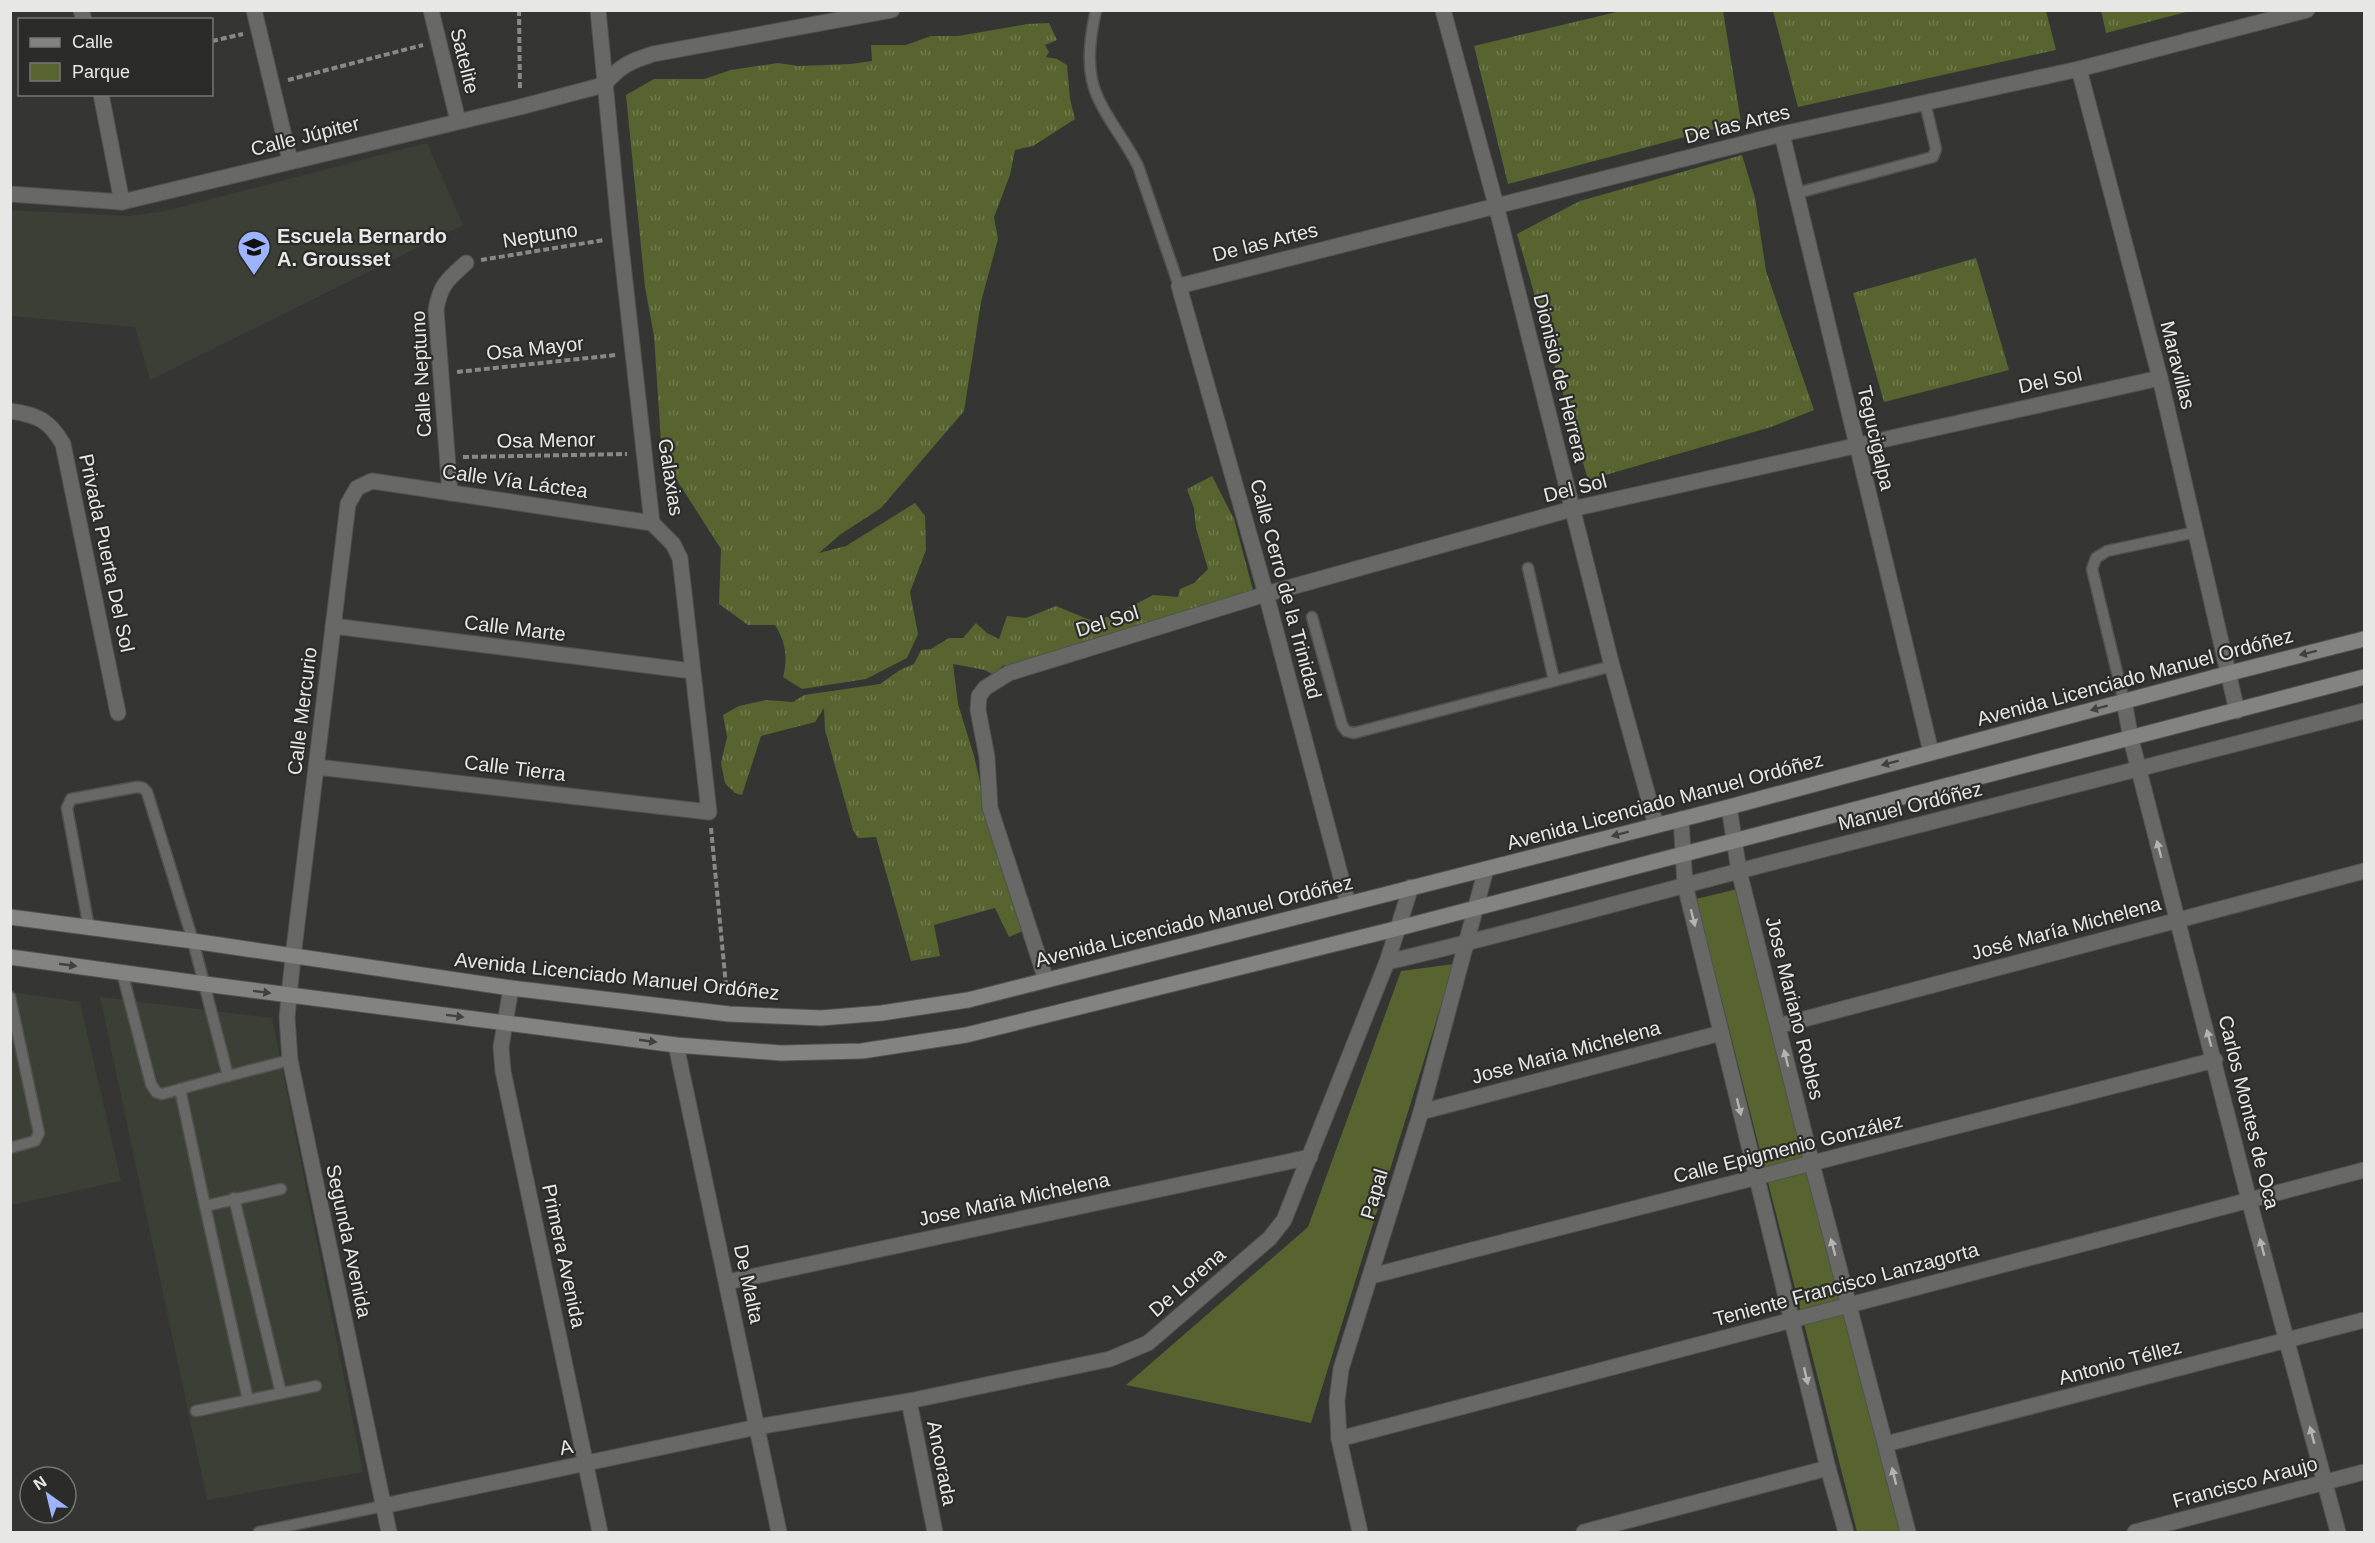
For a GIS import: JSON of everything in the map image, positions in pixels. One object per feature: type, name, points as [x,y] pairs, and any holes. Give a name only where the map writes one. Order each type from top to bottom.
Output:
[{"type":"main road","name":"Avenida Licenciado Manuel Ordóñez","points":[[10,917],[193,941],[511,988],[729,1014],[821,1018],[882,1013],[968,999],[1348,904],[1729,807],[2364,639]]},
{"type":"main road","points":[[10,957],[676,1045],[781,1053],[862,1051],[966,1035],[1399,928],[2364,677]]},
{"type":"street","points":[[254,10],[290,161]]},
{"type":"street","name":"Satelite","points":[[431,10],[458,121]]},
{"type":"street","name":"Galaxias","points":[[598,10],[620,237],[652,523],[673,544],[680,558],[709,812]]},
{"type":"street","points":[[606,83],[619,70],[635,60],[652,54],[892,10]]},
{"type":"street","name":"Dionisio de Herrera","points":[[1443,10],[1496,206],[1612,666],[1656,825]]},
{"type":"street","name":"De las Artes","points":[[1179,286],[1782,134],[2079,69],[2307,10]]},
{"type":"street","name":"Maravillas","points":[[2079,69],[2160,378],[2237,711]]},
{"type":"street","name":"Calle Júpiter","points":[[10,194],[122,202],[520,107],[606,83]]},
{"type":"street","points":[[100,96],[122,202]]},
{"type":"street","name":"Tegucigalpa","points":[[1782,134],[1931,752]]},
{"type":"street","name":"Calle Neptuno","points":[[450,493],[436,310],[438,295],[445,281],[466,263]]},
{"type":"street","name":"Calle Cerro de la Trinidad","points":[[1179,286],[1266,594],[1348,904]]},
{"type":"street","name":"Del Sol","points":[[1046,980],[990,808],[988,795],[988,769],[978,710],[979,696],[985,688],[1009,673],[1266,594],[1572,509],[2160,378]]},
{"type":"street","name":"Privada Puerta Del Sol","points":[[10,411],[32,414],[45,421],[57,433],[63,444],[118,713]]},
{"type":"street","name":"Calle Vía Láctea","points":[[372,481],[652,523]]},
{"type":"street","name":"Calle Mercurio","points":[[293,957],[348,504],[357,488],[372,481]]},
{"type":"street","name":"Calle Marte","points":[[333,626],[692,671]]},
{"type":"street","name":"Carlos Montes de Oca","points":[[2124,701],[2131,739],[2249,1200],[2338,1533]]},
{"type":"street","name":"Manuel Ordóñez","points":[[1387,962],[1466,944],[1685,885],[2364,711]]},
{"type":"street","name":"Calle Tierra","points":[[317,766],[709,812]]},
{"type":"street","name":"Jose Mariano Robles","points":[[1729,807],[1739,871],[1908,1533]]},
{"type":"street","points":[[1681,819],[1685,885],[1846,1533]]},
{"type":"street","name":"Papal","points":[[1360,1533],[1339,1440],[1337,1401],[1341,1369],[1421,1112],[1486,869]]},
{"type":"street","name":"José María Michelena","points":[[1778,1026],[2364,871]]},
{"type":"street","name":"De Lorena","points":[[757,1427],[909,1401],[1110,1359],[1148,1343],[1270,1238],[1284,1220],[1387,962],[1411,887]]},
{"type":"street","name":"Segunda Avenida","points":[[293,957],[288,995],[290,1060],[389,1533]]},
{"type":"street","name":"Primera Avenida","points":[[511,988],[501,1047],[503,1071],[600,1533]]},
{"type":"street","name":"Jose Maria Michelena","points":[[1421,1112],[1721,1033]]},
{"type":"street","name":"De Malta","points":[[676,1045],[779,1533]]},
{"type":"street","name":"Calle Epigmenio González","points":[[1371,1275],[2215,1060]]},
{"type":"street","name":"Jose Maria Michelena","points":[[727,1282],[1310,1157]]},
{"type":"street","name":"Teniente Francisco Lanzagorta","points":[[1339,1440],[1848,1304],[2364,1170]]},
{"type":"street","name":"Antonio Téllez","points":[[1886,1444],[2364,1320]]},
{"type":"street","name":"Ancorada","points":[[909,1401],[934,1533]]},
{"type":"street","name":"A","points":[[383,1506],[757,1427]]},
{"type":"street","points":[[1584,1533],[1828,1468]]},
{"type":"street","name":"Francisco Araujo","points":[[2135,1533],[2364,1472]]},
{"type":"lane","points":[[1096,10],[1090,44],[1091,79],[1102,104],[1138,166],[1179,286]]},
{"type":"lane","points":[[1797,193],[1933,157],[1936,149],[1925,103]]},
{"type":"lane","points":[[2124,701],[2092,569],[2096,558],[2107,551],[2196,532]]},
{"type":"lane","points":[[1528,568],[1554,680]]},
{"type":"lane","points":[[1312,617],[1342,725],[1346,731],[1354,733],[1612,666]]},
{"type":"lane","points":[[89,928],[67,808],[68,802],[71,799],[137,787],[143,788],[147,792],[193,941],[228,1076]]},
{"type":"lane","points":[[122,972],[151,1084],[156,1092],[162,1094],[290,1060]]},
{"type":"lane","points":[[10,997],[39,1133],[35,1141],[10,1148]]},
{"type":"lane","points":[[180,1089],[248,1400]]},
{"type":"lane","points":[[205,1206],[281,1189]]},
{"type":"lane","points":[[234,1198],[281,1393]]},
{"type":"lane","points":[[195,1411],[316,1386]]},
{"type":"lane","points":[[259,1533],[383,1506]]},
{"type":"path","points":[[519,10],[520,107]]},
{"type":"path","points":[[213,41],[258,30]]},
{"type":"path","points":[[272,84],[439,41]]},
{"type":"path","name":"Neptuno","points":[[466,263],[620,237]]},
{"type":"path","name":"Osa Mayor","points":[[441,373],[633,353]]},
{"type":"path","name":"Osa Menor","points":[[447,457],[646,454]]},
{"type":"path","points":[[709,812],[729,1014]]},
{"type":"shaded area","name":"Escuela Bernardo A. Grousset","points":[[427,143],[463,225],[150,380],[135,327],[11,316],[11,210],[130,216],[165,211]]},
{"type":"shaded area","points":[[11,992],[80,1002],[121,1181],[11,1205]]},
{"type":"shaded area","points":[[100,997],[272,1018],[363,1472],[207,1500]]},
{"type":"green space","points":[[1625,10],[1723,11],[1741,122],[1508,184],[1474,46]]},
{"type":"green space","points":[[2101,10],[2190,10],[2190,11],[2106,33]]},
{"type":"green space","points":[[1773,11],[2046,11],[2056,50],[1798,107]]},
{"type":"green space","points":[[1049,23],[1057,40],[1045,45],[1049,52],[1046,57],[1057,59],[1067,65],[1070,99],[1075,119],[1033,146],[1015,150],[1010,175],[994,217],[998,239],[981,302],[964,411],[881,508],[841,534],[819,553],[846,546],[915,503],[925,516],[926,550],[910,592],[918,634],[907,658],[866,679],[802,689],[783,677],[785,650],[775,625],[748,625],[719,604],[721,549],[662,457],[654,336],[645,287],[626,95],[654,79],[704,79],[731,70],[778,63],[799,66],[851,64],[872,61],[871,45],[906,45],[931,36],[958,36],[1028,24]]},
{"type":"green space","points":[[1742,155],[1755,198],[1766,271],[1814,410],[1771,427],[1588,480],[1517,234],[1580,201]]},
{"type":"green space","points":[[1976,258],[2009,370],[1884,402],[1853,293]]},
{"type":"green space","points":[[1212,476],[1234,519],[1254,594],[1036,659],[1002,666],[997,677],[985,670],[953,664],[958,704],[974,756],[990,825],[1023,931],[1009,937],[995,908],[934,925],[940,956],[911,961],[876,837],[858,838],[853,830],[825,730],[824,708],[815,722],[761,736],[742,795],[735,793],[725,783],[721,763],[727,737],[723,715],[739,706],[766,700],[793,702],[804,695],[880,684],[900,670],[914,664],[921,650],[931,649],[949,638],[963,638],[976,623],[987,633],[999,639],[1007,616],[1026,618],[1056,606],[1090,620],[1113,616],[1153,595],[1178,597],[1180,589],[1194,583],[1208,569],[1196,528],[1194,508],[1187,489]]},
{"type":"green space","points":[[1737,889],[1903,1532],[1857,1532],[1696,899]]},
{"type":"green space","points":[[1454,964],[1311,1423],[1126,1385],[1308,1227],[1401,971]]},
{"type":"place","name":"Escuela Bernardo A. Grousset","points":[[254,276]]}]
